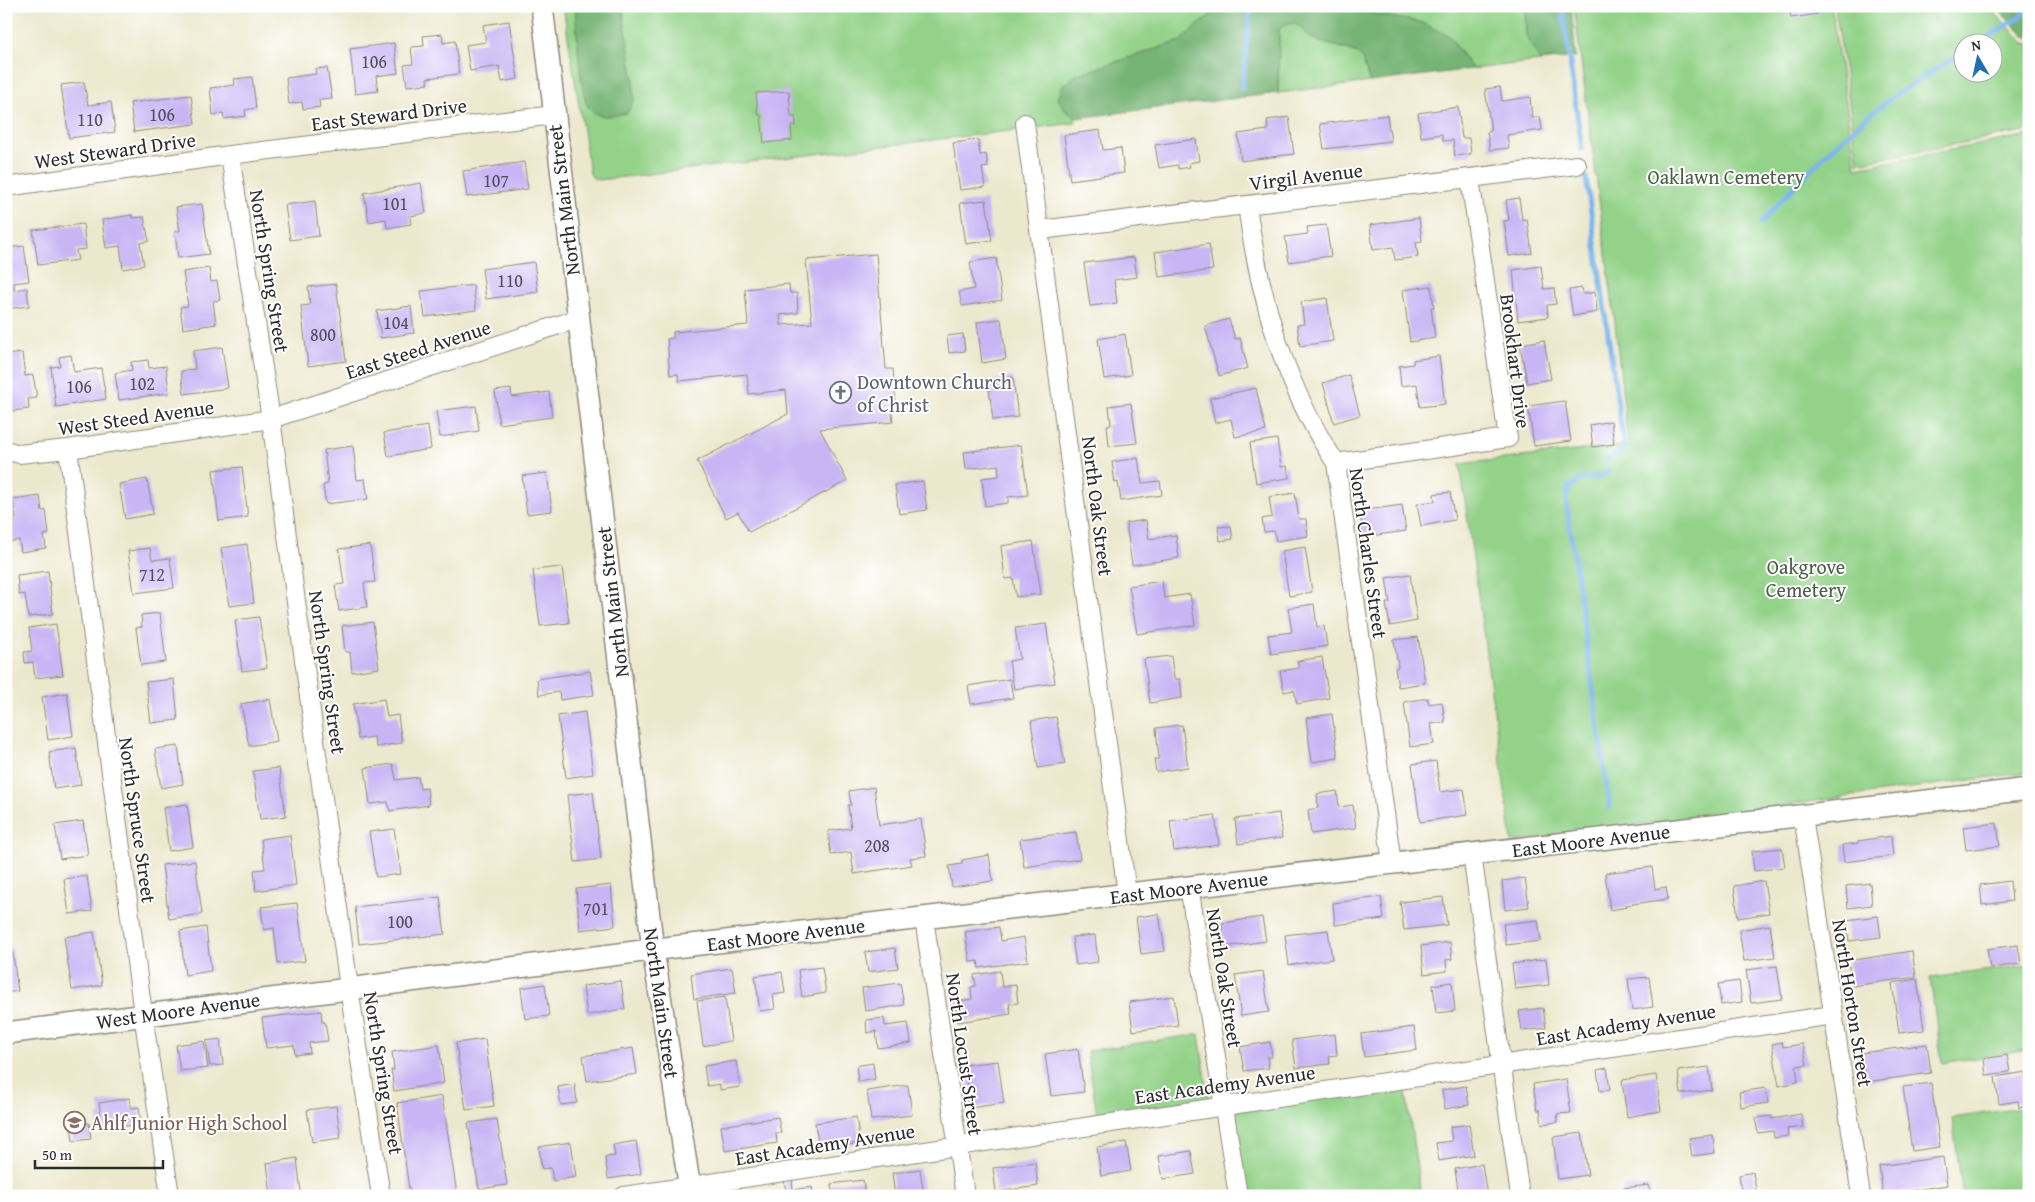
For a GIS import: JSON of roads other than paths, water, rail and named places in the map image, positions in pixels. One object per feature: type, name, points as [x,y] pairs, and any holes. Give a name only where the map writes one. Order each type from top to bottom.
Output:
[{"type":"street","name":"North Main Street","points":[[542,6],[653,950],[691,1191]]},
{"type":"street","name":"East Steward Drive","points":[[230,154],[554,115]]},
{"type":"street","name":"North Oak Street","points":[[1025,123],[1127,894]]},
{"type":"street","name":"West Steward Drive","points":[[6,187],[230,154]]},
{"type":"street","name":"North Spring Street","points":[[230,154],[271,419],[349,988],[381,1196]]},
{"type":"street","name":"Virgil Avenue","points":[[1040,230],[1577,165]]},
{"type":"street","name":"Brookhart Drive","points":[[1336,463],[1508,438],[1470,179]]},
{"type":"street","name":"North Charles Street","points":[[1247,204],[1262,292],[1281,354],[1317,435],[1336,463],[1392,863]]},
{"type":"street","name":"East Steed Avenue","points":[[271,419],[578,319]]},
{"type":"street","name":"West Steed Avenue","points":[[6,450],[19,454],[68,449],[271,419]]},
{"type":"street","name":"North Spruce Street","points":[[68,449],[143,1014],[170,1196]]},
{"type":"street","name":"East Moore Avenue","points":[[349,988],[1190,886],[2029,789]]},
{"type":"street","name":"North Horton Street","points":[[1803,816],[1861,1196]]},
{"type":"street","points":[[1472,854],[1520,1196]]},
{"type":"street","name":"North Oak Street","points":[[1190,886],[1238,1196]]},
{"type":"street","name":"North Locust Street","points":[[924,918],[965,1196]]},
{"type":"street","name":"West Moore Avenue","points":[[6,1033],[349,988]]},
{"type":"street","name":"East Academy Avenue","points":[[624,1196],[691,1191],[958,1146],[1833,1015]]},
{"type":"waterway","points":[[1242,88],[1251,6]]},
{"type":"waterway","points":[[1562,6],[1582,149]]},
{"type":"waterway","points":[[1996,32],[2029,9]]},
{"type":"waterway","points":[[1761,223],[1798,183],[1850,132],[1887,102],[1952,59]]},
{"type":"waterway","points":[[1586,177],[1624,447],[1621,453],[1606,460]]},
{"type":"waterway","points":[[1608,471],[1602,476],[1580,480],[1569,487],[1566,500],[1610,808]]},
{"type":"place","name":"Downtown Church of Christ","points":[[841,392]]},
{"type":"place","name":"Ahlf Junior High School","points":[[75,1122]]},
{"type":"park label","name":"Oaklawn Cemetery","points":[[1726,176]]},
{"type":"park label","name":"Oakgrove Cemetery","points":[[1806,578]]}]
